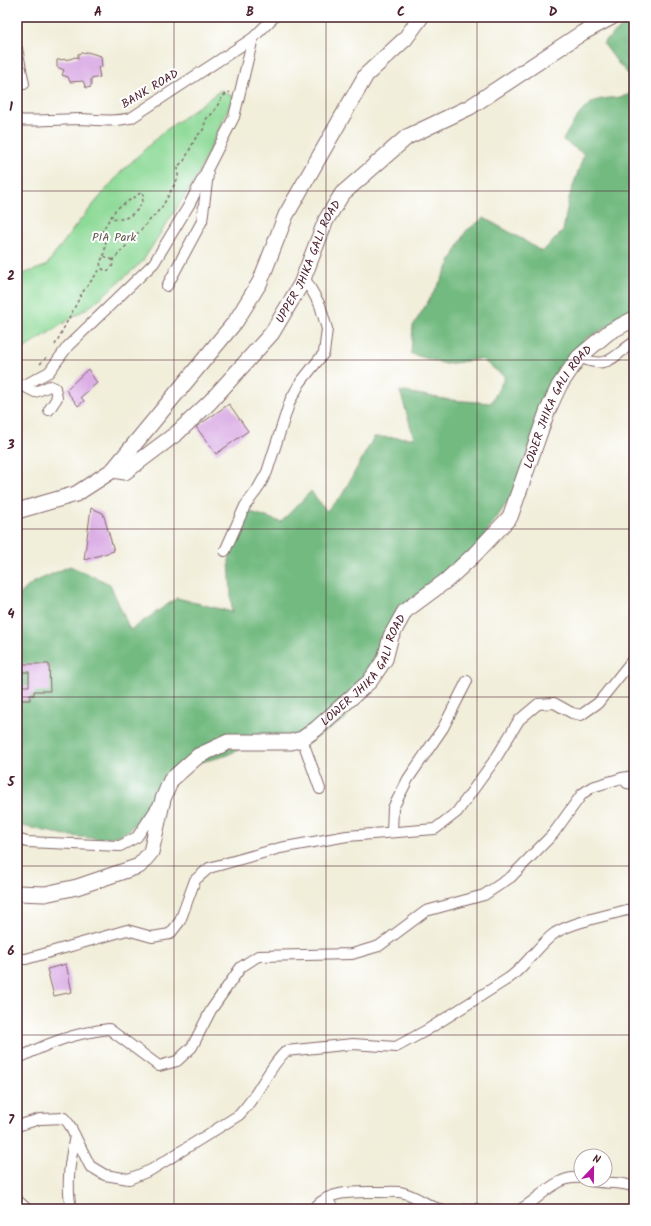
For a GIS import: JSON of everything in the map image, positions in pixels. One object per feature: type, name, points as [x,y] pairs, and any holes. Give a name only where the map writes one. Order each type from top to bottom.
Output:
[{"type":"main road","points":[[113,470],[236,321],[260,282],[286,216],[366,75],[405,39],[421,17]]},
{"type":"main road","name":"UPPER JHIKA GALI ROAD","points":[[17,511],[76,494],[113,470],[125,472],[147,457],[176,433],[210,402],[272,333],[304,277],[326,220],[342,194],[407,137],[470,107],[582,33],[612,17]]},
{"type":"main road","name":"LOWER JHIKA GALI ROAD","points":[[17,893],[45,894],[77,887],[139,866],[151,852],[163,799],[171,780],[198,756],[228,742],[291,742],[302,739],[316,729],[370,681],[385,659],[391,636],[405,611],[447,580],[476,554],[510,517],[547,412],[559,386],[579,357],[609,332],[634,319]]},
{"type":"street","name":"BANK ROAD","points":[[17,120],[34,122],[81,119],[117,121],[131,118],[253,38],[274,17]]},
{"type":"street","points":[[20,386],[49,372],[68,346],[154,263],[208,168],[234,117],[253,38]]},
{"type":"street","points":[[17,49],[24,84]]},
{"type":"street","points":[[167,286],[202,221],[208,168]]},
{"type":"street","points":[[225,551],[245,506],[257,490],[267,472],[290,401],[300,383],[324,353],[327,328],[320,305],[304,277]]},
{"type":"street","points":[[579,357],[600,364],[612,359],[634,342]]},
{"type":"street","points":[[20,386],[35,392],[50,386],[55,388],[57,398],[49,410]]},
{"type":"street","points":[[17,959],[26,959],[127,930],[152,937],[170,934],[180,921],[195,880],[209,868],[280,848],[348,836],[435,829],[457,812],[496,758],[520,720],[533,708],[538,704],[554,703],[572,713],[581,715],[598,703],[634,658]]},
{"type":"street","points":[[392,832],[392,808],[408,779],[443,728],[467,681]]},
{"type":"street","points":[[302,739],[320,789]]},
{"type":"street","points":[[17,1059],[50,1042],[94,1030],[109,1029],[159,1066],[177,1061],[192,1047],[211,1010],[241,967],[258,956],[352,954],[379,946],[426,911],[484,895],[511,877],[553,834],[582,794],[592,787],[634,776]]},
{"type":"street","points":[[622,778],[627,783],[634,784]]},
{"type":"street","points":[[17,839],[26,842],[120,846],[137,837],[163,799]]},
{"type":"street","points":[[17,1126],[40,1119],[64,1118],[69,1124],[90,1166],[98,1172],[115,1178],[129,1179],[151,1170],[240,1115],[251,1103],[273,1065],[286,1051],[353,1044],[396,1047],[428,1030],[510,978],[522,969],[555,934],[568,928],[634,908]]},
{"type":"street","points":[[71,1209],[67,1185],[69,1164],[75,1136]]},
{"type":"street","points":[[521,1209],[563,1179],[573,1177]]},
{"type":"street","points":[[613,1183],[626,1183],[634,1187]]},
{"type":"street","points":[[314,1209],[318,1203],[327,1198],[359,1191],[402,1192],[415,1196],[431,1207],[440,1209]]},
{"type":"street","points":[[327,1198],[333,1209]]},
{"type":"street","points":[[17,1200],[27,1209]]},
{"type":"street","points":[[467,1209],[476,1209]]},
{"type":"path","points":[[101,268],[106,271],[110,270],[113,266],[113,260],[162,207],[178,178],[178,166],[184,161],[196,137],[203,130],[206,119],[213,113],[217,104],[229,92],[239,94]]},
{"type":"path","points":[[53,349],[82,293],[101,268],[100,262],[104,256],[106,243],[103,238],[102,231],[112,218],[116,209],[142,192],[142,201],[138,210],[121,219],[112,218]]},
{"type":"path","points":[[104,256],[113,260]]},
{"type":"path","points":[[40,364],[50,354]]},
{"type":"green space","points":[[634,19],[634,80],[618,63],[603,43],[624,25]]},
{"type":"green space","name":"PIA Park","points":[[221,90],[234,97],[195,180],[142,262],[92,305],[17,353],[17,276],[46,266],[77,224],[121,172],[162,133]]},
{"type":"green space","points":[[634,92],[634,315],[610,325],[584,340],[558,376],[510,498],[478,545],[387,628],[367,675],[345,719],[296,751],[273,734],[225,756],[173,769],[145,811],[133,826],[128,831],[117,836],[89,838],[58,834],[17,825],[17,597],[32,583],[70,566],[110,584],[130,630],[177,598],[232,612],[229,560],[248,511],[281,522],[311,491],[326,511],[342,495],[374,437],[414,438],[400,391],[450,400],[491,403],[505,377],[481,359],[446,364],[411,354],[413,326],[440,282],[466,231],[484,218],[542,252],[563,231],[569,198],[584,154],[563,140],[576,118],[590,104],[595,101],[624,96]]},
{"type":"building","points":[[87,52],[101,56],[102,67],[98,67],[100,77],[91,79],[91,87],[86,88],[83,81],[70,82],[68,77],[62,75],[64,70],[57,67],[57,60],[75,57],[78,58],[78,54]]},
{"type":"building","points":[[88,369],[97,383],[81,397],[84,401],[78,406],[66,390]]},
{"type":"building","points":[[229,404],[248,431],[216,454],[196,427]]},
{"type":"building","points":[[91,508],[103,513],[114,551],[84,560]]},
{"type":"building","points":[[17,664],[49,664],[50,691],[34,691],[34,695],[30,695],[30,700],[20,700],[19,686],[29,686],[29,672],[17,672]]},
{"type":"building","points":[[66,964],[72,992],[54,996],[47,969]]}]
